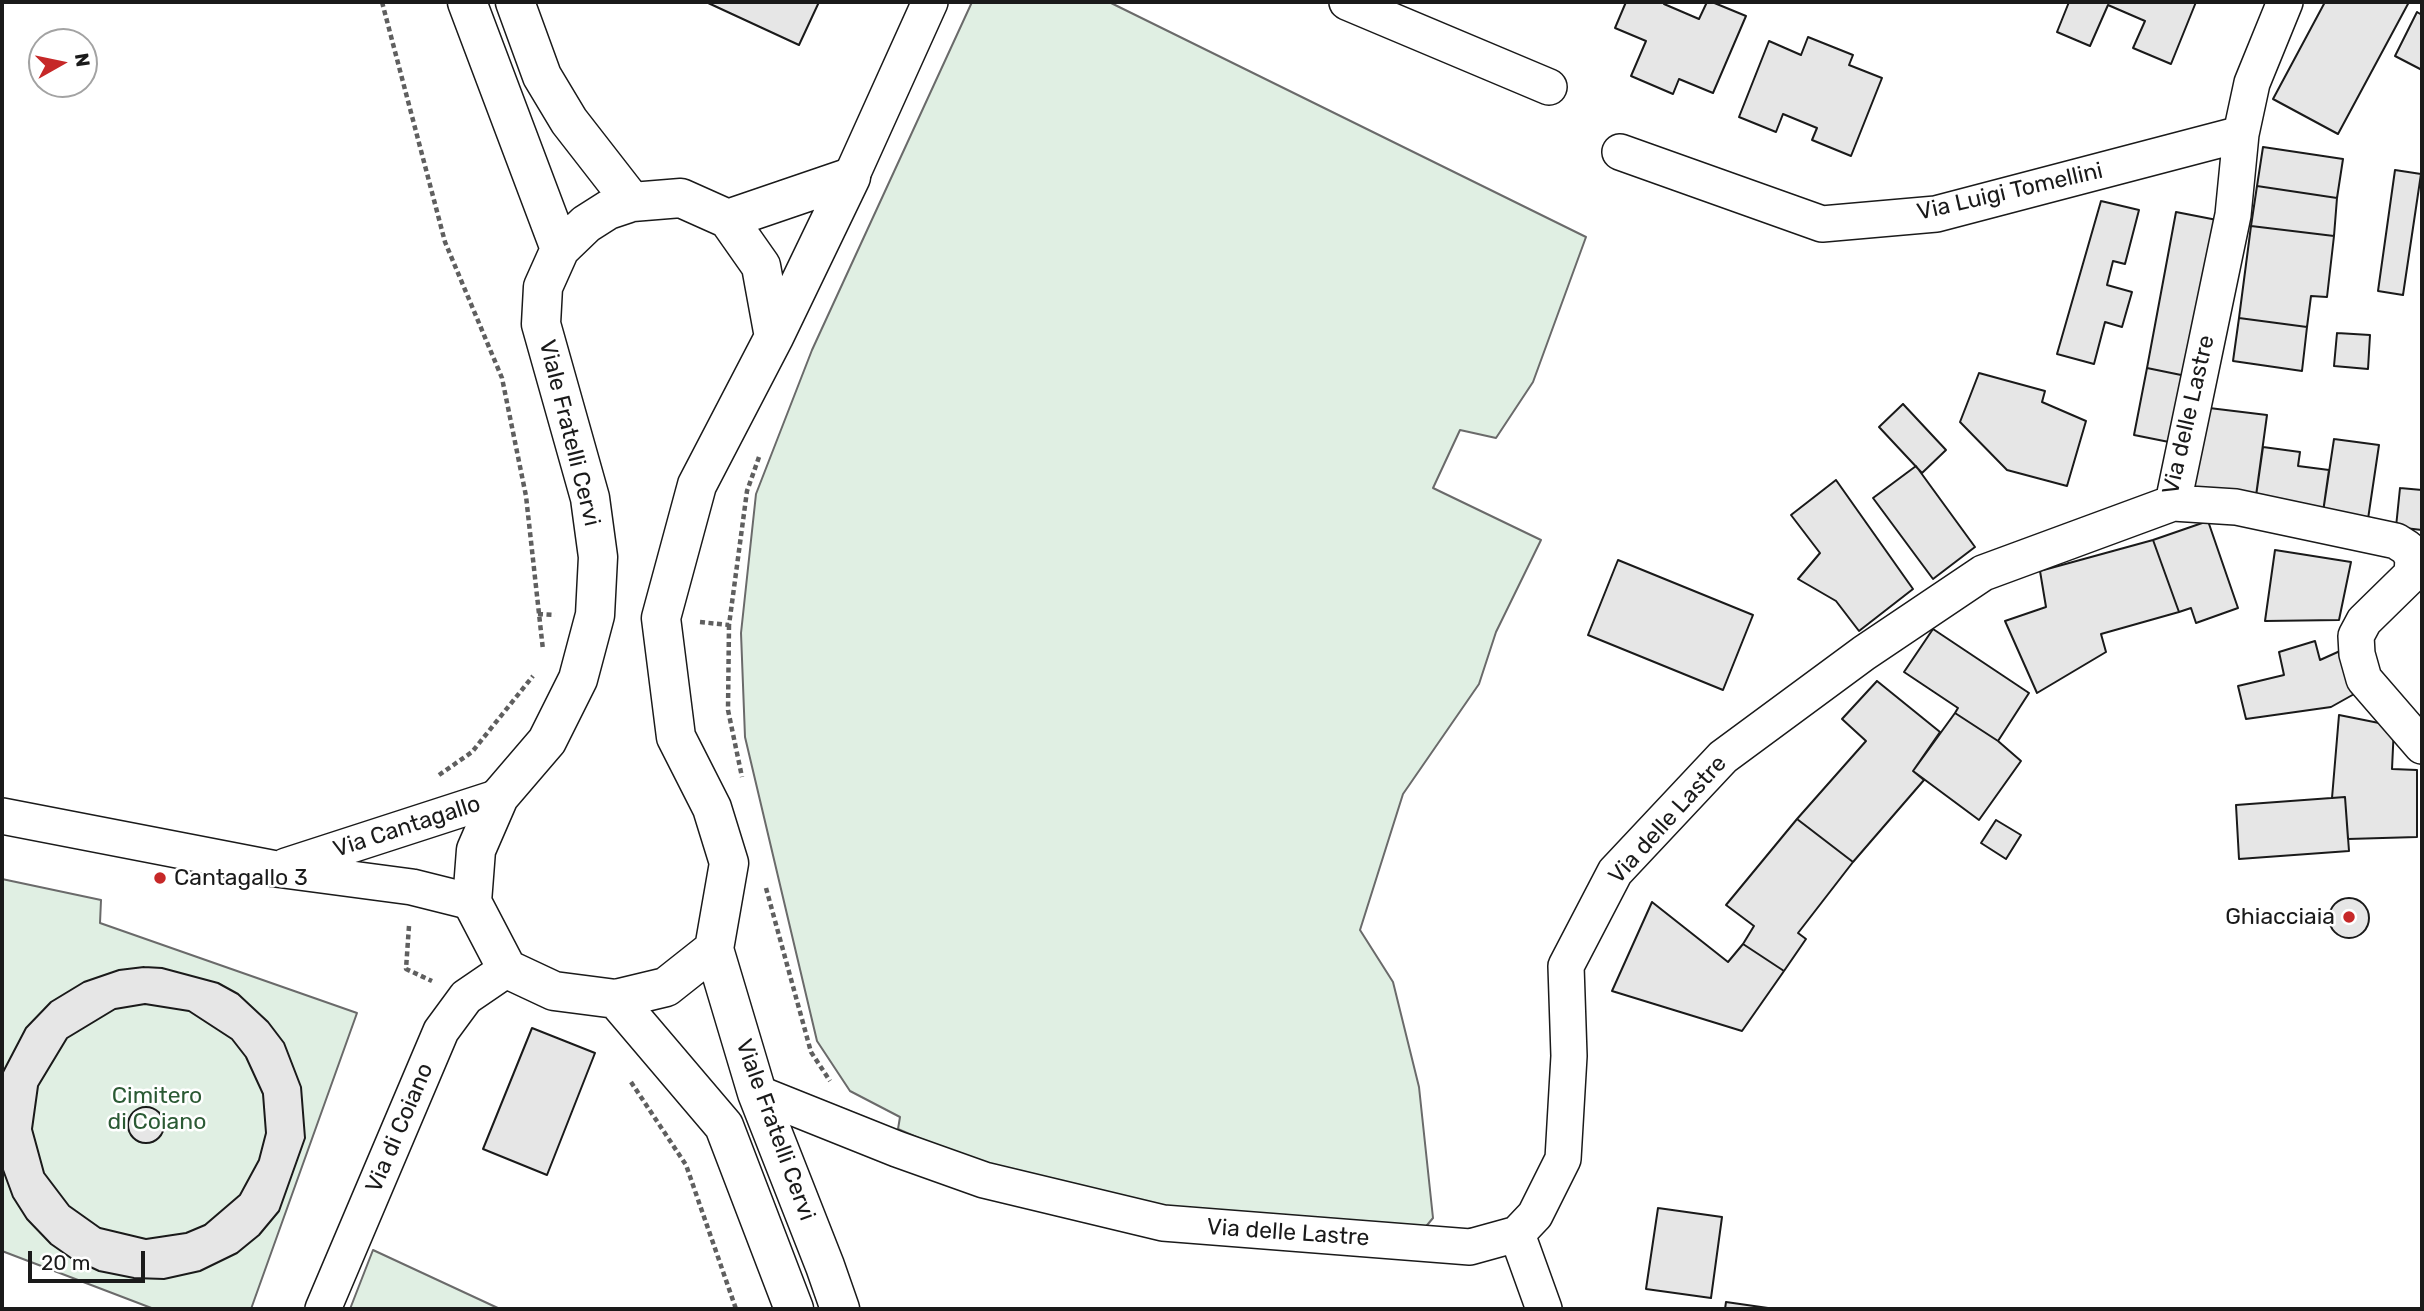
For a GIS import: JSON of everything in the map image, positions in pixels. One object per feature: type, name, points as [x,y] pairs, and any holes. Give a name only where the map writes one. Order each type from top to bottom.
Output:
[{"type":"main road","points":[[467,2],[560,249]]},
{"type":"main road","points":[[515,2],[542,76],[569,121],[632,202]]},
{"type":"main road","points":[[774,337],[761,266],[728,219],[850,177]]},
{"type":"main road","name":"Viale Fratelli Cervi","points":[[840,1309],[757,1093],[714,949],[729,863],[712,808],[676,737],[660,618],[697,485],[774,337],[850,177]]},
{"type":"main road","name":"Viale Fratelli Cervi","points":[[472,902],[476,850],[499,797],[547,741],[578,679],[595,615],[598,556],[590,498],[541,324],[543,287],[560,249],[586,224],[608,210],[632,202],[681,198],[728,219]]},
{"type":"main road","points":[[472,902],[507,968],[554,991],[616,999],[666,987],[714,949]]},
{"type":"main road","name":"Viale Fratelli Cervi","points":[[616,999],[724,1126],[794,1309]]},
{"type":"street","points":[[850,177],[930,2]]},
{"type":"street","points":[[1347,2],[1549,86]]},
{"type":"street","name":"Via delle Lastre","points":[[757,1093],[984,1180],[1163,1223],[1469,1247],[1517,1234],[1535,1215],[1563,1159],[1569,1056],[1566,966],[1615,872],[1723,757],[1864,653],[1983,573],[2173,503],[2233,215],[2242,134],[2252,83],[2285,2]]},
{"type":"street","name":"Via Luigi Tomellini","points":[[1619,152],[1822,224],[1937,214],[2242,134]]},
{"type":"street","points":[[2173,503],[2235,507],[2396,541],[2407,548],[2413,558],[2412,574],[2364,621],[2356,636],[2357,654],[2364,678],[2422,746]]},
{"type":"street","name":"Via Cantagallo","points":[[276,869],[499,797]]},
{"type":"street","name":"Via Cantagallo","points":[[2,816],[276,869],[412,887],[472,902]]},
{"type":"street","name":"Via di Coiano","points":[[323,1309],[441,1031],[466,997],[507,968]]},
{"type":"street","points":[[1517,1234],[1544,1309]]},
{"type":"path","points":[[382,2],[445,242],[502,379],[526,496],[544,662]]},
{"type":"path","points":[[729,625],[728,710],[745,788]]},
{"type":"path","points":[[438,776],[472,752],[536,672]]},
{"type":"path","points":[[765,879],[811,1052],[832,1084]]},
{"type":"path","points":[[412,887],[406,969],[466,997]]},
{"type":"path","points":[[625,1072],[686,1165],[736,1309]]},
{"type":"green space","points":[[972,2],[1109,2],[1586,237],[1533,382],[1496,438],[1460,430],[1433,488],[1541,540],[1496,632],[1479,684],[1403,794],[1360,930],[1393,982],[1419,1087],[1433,1218],[1423,1230],[1136,1203],[983,1166],[898,1129],[900,1117],[850,1091],[817,1041],[745,737],[741,633],[756,494],[812,350]]},
{"type":"green space","name":"Cimitero di Coiano","points":[[2,879],[101,900],[100,923],[357,1013],[251,1309],[154,1309],[2,1251]]},
{"type":"green space","points":[[373,1250],[500,1309],[350,1309]]},
{"type":"building","points":[[706,2],[819,2],[799,45]]},
{"type":"building","points":[[1626,2],[1665,2],[1664,4],[1699,19],[1707,2],[1712,2],[1746,16],[1713,93],[1679,79],[1673,94],[1631,76],[1646,41],[1615,28]]},
{"type":"building","points":[[2069,2],[2196,2],[2171,64],[2133,48],[2145,21],[2108,5],[2090,46],[2057,32]]},
{"type":"building","points":[[2325,2],[2409,2],[2338,134],[2273,99]]},
{"type":"building","points":[[2417,12],[2422,15],[2422,70],[2395,56]]},
{"type":"building","points":[[1808,37],[1853,55],[1849,65],[1882,78],[1851,156],[1812,140],[1817,128],[1783,114],[1776,132],[1739,117],[1769,41],[1801,55]]},
{"type":"building","points":[[2263,147],[2343,159],[2337,198],[2257,186]]},
{"type":"building","points":[[2395,170],[2421,174],[2403,295],[2378,291]]},
{"type":"building","points":[[2257,186],[2337,198],[2334,236],[2251,226]]},
{"type":"building","points":[[2101,201],[2139,210],[2125,264],[2113,261],[2107,285],[2132,292],[2122,327],[2105,322],[2094,364],[2057,354]]},
{"type":"building","points":[[2176,212],[2217,220],[2186,376],[2147,368]]},
{"type":"building","points":[[2251,226],[2334,236],[2327,297],[2311,296],[2307,327],[2239,318]]},
{"type":"building","points":[[2239,318],[2307,327],[2302,371],[2233,361]]},
{"type":"building","points":[[2337,333],[2370,335],[2368,369],[2334,366]]},
{"type":"building","points":[[2147,368],[2186,376],[2174,443],[2134,435]]},
{"type":"building","points":[[1979,373],[2045,391],[2042,402],[2086,421],[2067,486],[2007,470],[1960,422]]},
{"type":"building","points":[[1903,404],[1946,450],[1922,473],[1879,427]]},
{"type":"building","points":[[2201,407],[2267,415],[2255,503],[2190,494]]},
{"type":"building","points":[[2334,439],[2379,445],[2368,519],[2323,512]]},
{"type":"building","points":[[2263,447],[2300,452],[2298,466],[2329,470],[2323,512],[2255,503]]},
{"type":"building","points":[[1916,466],[1975,547],[1933,579],[1873,498]]},
{"type":"building","points":[[1836,480],[1913,589],[1859,631],[1836,601],[1798,579],[1820,553],[1791,515]]},
{"type":"building","points":[[2400,488],[2422,490],[2422,530],[2396,527]]},
{"type":"building","points":[[2208,521],[2238,608],[2196,623],[2191,608],[2179,612],[2153,540]]},
{"type":"building","points":[[2153,540],[2179,612],[2101,634],[2106,652],[2037,693],[2005,621],[2046,607],[2040,571]]},
{"type":"building","points":[[2275,550],[2351,562],[2339,620],[2265,621]]},
{"type":"building","points":[[1618,560],[1753,615],[1723,690],[1588,635]]},
{"type":"building","points":[[1933,629],[2029,693],[1998,741],[1955,713],[1958,708],[1904,672]]},
{"type":"building","points":[[2315,641],[2320,660],[2340,651],[2356,693],[2331,707],[2246,719],[2238,686],[2284,675],[2279,652]]},
{"type":"building","points":[[1877,681],[1940,732],[1913,771],[1924,780],[1853,862],[1797,819],[1866,741],[1842,719]]},
{"type":"building","points":[[1955,713],[1998,741],[2021,761],[1979,820],[1913,771]]},
{"type":"building","points":[[2339,715],[2394,726],[2392,769],[2417,770],[2417,837],[2348,839],[2345,797],[2332,798]]},
{"type":"building","points":[[2345,797],[2349,851],[2239,859],[2236,805]]},
{"type":"building","points":[[1797,819],[1853,862],[1798,933],[1806,939],[1784,971],[1743,944],[1754,926],[1726,905]]},
{"type":"building","points":[[1996,820],[2021,835],[2006,859],[1981,843]]},
{"type":"building","name":"Ghiacciaia","points":[[2349,898],[2357,899],[2363,904],[2368,910],[2368,926],[2363,932],[2357,937],[2349,938],[2341,937],[2335,932],[2330,926],[2329,918],[2330,910],[2335,904],[2341,899]]},
{"type":"building","points":[[1652,902],[1728,962],[1743,944],[1784,971],[1742,1031],[1612,991]]},
{"type":"building","points":[[162,968],[218,983],[238,994],[268,1022],[284,1043],[301,1087],[305,1138],[279,1211],[259,1235],[237,1253],[200,1271],[164,1279],[134,1278],[99,1271],[71,1258],[51,1244],[27,1219],[13,1197],[2,1167],[2,1074],[26,1028],[51,1002],[84,982],[119,970]],"holes":[[[145,1004],[189,1011],[232,1039],[246,1057],[263,1094],[266,1133],[259,1160],[240,1195],[205,1225],[186,1233],[146,1239],[100,1228],[69,1206],[44,1173],[32,1129],[38,1086],[67,1038],[115,1009]]]},
{"type":"building","points":[[532,1028],[595,1053],[547,1175],[483,1149]]},
{"type":"building","points":[[146,1107],[158,1113],[164,1125],[158,1137],[146,1143],[134,1137],[128,1125],[134,1113]]},
{"type":"building","points":[[1658,1208],[1722,1217],[1711,1298],[1646,1289]]},
{"type":"building","points":[[1726,1302],[1775,1309],[1725,1309]]},
{"type":"place","name":"Cantagallo 3","points":[[160,878]]},
{"type":"place","name":"Ghiacciaia","points":[[2349,917]]}]
